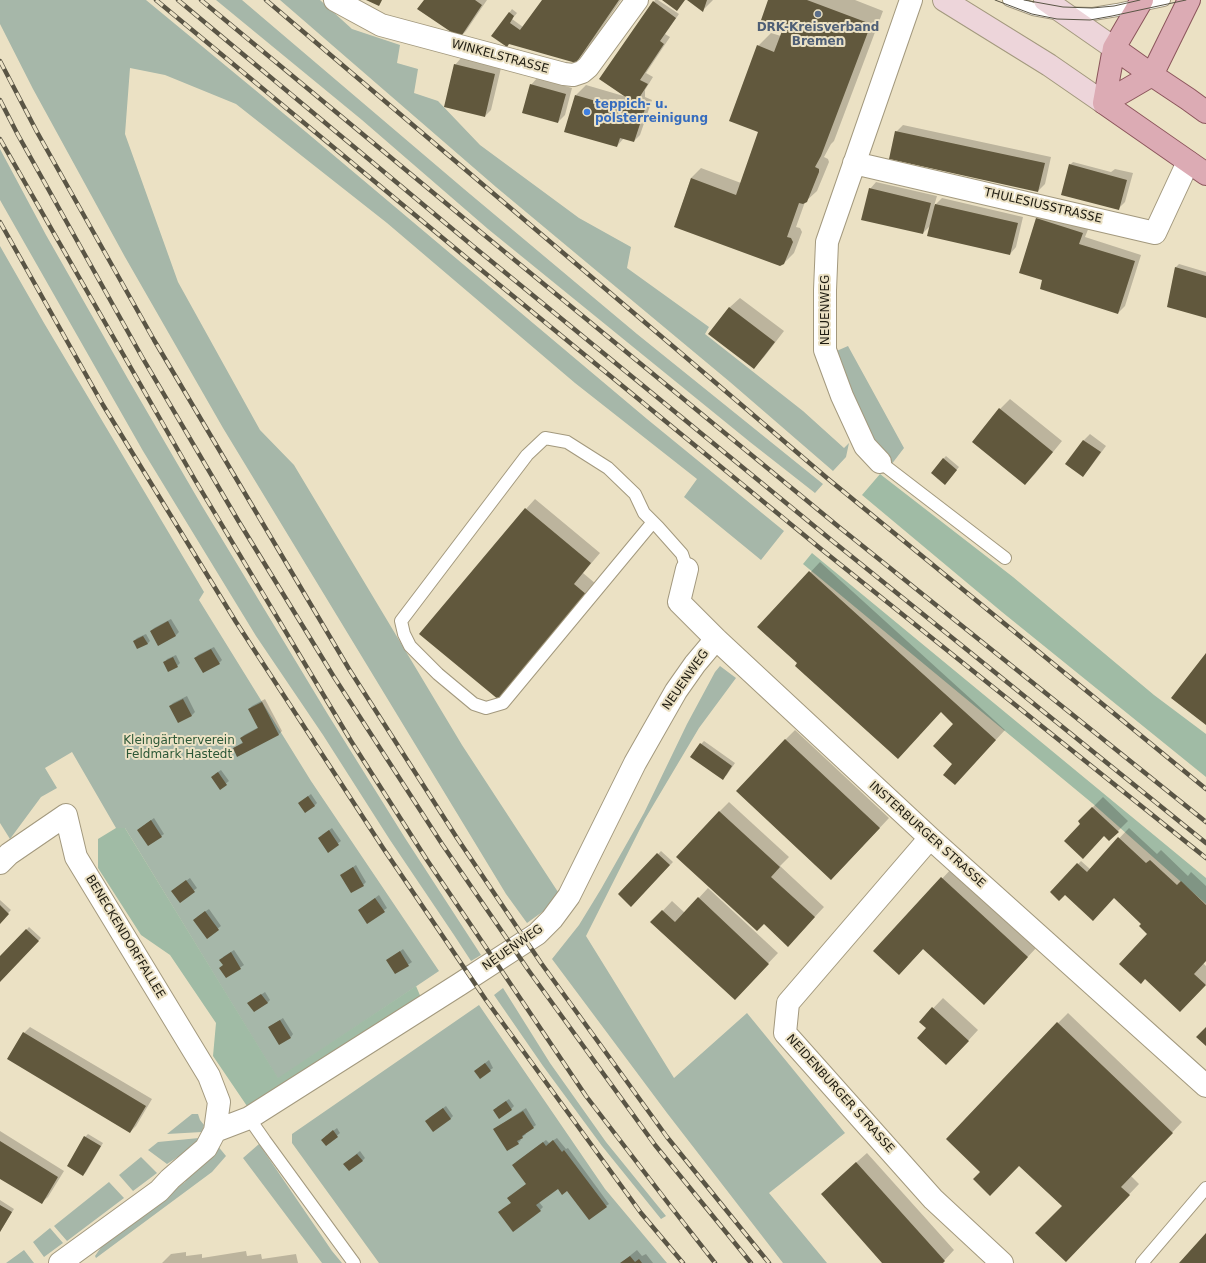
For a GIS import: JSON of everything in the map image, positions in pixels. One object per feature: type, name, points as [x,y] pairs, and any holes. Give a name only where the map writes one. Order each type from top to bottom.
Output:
[{"type":"main road","points":[[944,0],[1049,65],[1206,174]]},
{"type":"main road","points":[[1045,0],[1152,75],[1188,98],[1206,112]]},
{"type":"main road","points":[[1104,103],[1152,75],[1189,0]]},
{"type":"main road","points":[[1104,103],[1114,48],[1141,3]]},
{"type":"street","name":"WINKELSTRASSE","points":[[335,0],[381,25],[564,74],[573,75],[582,72],[588,67],[637,0]]},
{"type":"street","name":"NEUENWEG","points":[[880,462],[865,446],[842,396],[825,350],[827,242],[911,0]]},
{"type":"street","name":"THULESIUSSTRASSE","points":[[854,163],[1154,233],[1188,162]]},
{"type":"street","name":"INSTERBURGER STRASSE","points":[[687,569],[679,602],[716,639],[930,838],[1206,1086]]},
{"type":"street","name":"NEUENWEG","points":[[215,1131],[249,1118],[537,934],[552,919],[569,896],[635,763],[676,691],[695,664],[716,639]]},
{"type":"street","name":"BENECKENDORFFALLEE","points":[[0,863],[9,854],[66,815],[76,857],[209,1076],[219,1102],[215,1131]]},
{"type":"street","name":"NEIDENBURGER STRASSE","points":[[930,838],[788,1003],[785,1033],[933,1199],[1002,1263]]},
{"type":"street","points":[[67,1261],[159,1191],[170,1179],[206,1148],[215,1131]]},
{"type":"lane","points":[[1009,0],[1033,9],[1064,14],[1093,14],[1117,10],[1141,3],[1164,0]]},
{"type":"lane","points":[[653,522],[503,703],[486,708],[474,704],[438,674],[410,646],[404,634],[401,621],[527,455],[545,438],[567,442],[608,468],[635,494],[644,513],[653,522],[682,554],[687,569]]},
{"type":"lane","name":"NEUENWEG","points":[[880,462],[1006,558]]},
{"type":"lane","points":[[249,1118],[354,1263]]},
{"type":"lane","points":[[1142,1263],[1206,1188]]},
{"type":"green space","points":[[0,0],[146,0],[306,132],[647,419],[784,531],[761,560],[684,497],[697,479],[575,383],[387,223],[236,104],[165,75],[130,68],[125,134],[178,282],[260,430],[294,465],[462,745],[558,892],[545,910],[527,923],[506,894],[223,428],[125,257],[33,89],[0,24]]},
{"type":"green space","points":[[216,0],[242,0],[637,334],[823,484],[815,493],[750,442],[488,229],[362,120]]},
{"type":"green space","points":[[280,0],[320,0],[352,29],[400,45],[397,63],[418,69],[414,93],[438,101],[480,145],[579,218],[631,247],[627,268],[709,327],[705,334],[803,411],[844,448],[849,443],[846,457],[833,471],[730,382],[496,187]]},
{"type":"green space","points":[[0,149],[46,235],[202,506],[327,713],[405,838],[481,955],[471,961],[390,840],[323,735],[256,636],[143,451],[0,200]]},
{"type":"green space","name":"Kleingärtnerverein Feldmark Hastedt","points":[[0,246],[44,323],[204,592],[199,600],[311,781],[439,971],[278,1079],[125,828],[116,828],[72,752],[45,768],[57,788],[41,797],[10,839],[0,823]]},
{"type":"green space","points":[[848,346],[904,448],[891,465],[879,453],[832,353]]},
{"type":"green space","points":[[880,474],[1013,577],[1154,695],[1206,734],[1206,777],[1002,612],[862,495]]},
{"type":"green space","points":[[812,553],[1206,878],[1206,904],[1092,803],[803,564]]},
{"type":"green space","points":[[720,666],[736,678],[699,728],[645,819],[586,936],[674,1078],[747,1013],[845,1133],[769,1193],[827,1263],[783,1263],[667,1113],[552,959],[579,925],[601,889],[644,813],[687,724],[715,672]]},
{"type":"green space","points":[[116,828],[125,828],[278,1078],[416,986],[422,1000],[249,1109],[213,1056],[216,1023],[170,955],[141,935],[98,868],[98,839]]},
{"type":"green space","points":[[503,988],[550,1063],[606,1142],[666,1216],[661,1219],[602,1146],[543,1066],[494,995]]},
{"type":"green space","points":[[479,1005],[605,1189],[667,1263],[379,1263],[292,1143],[292,1134]]},
{"type":"green space","points":[[192,1114],[198,1114],[204,1125],[202,1132],[167,1134]]},
{"type":"green space","points":[[199,1138],[196,1145],[167,1164],[148,1150],[158,1142]]},
{"type":"green space","points":[[259,1144],[332,1251],[342,1263],[322,1263],[243,1158]]},
{"type":"green space","points":[[217,1145],[226,1156],[212,1172],[96,1258],[95,1256],[104,1243],[185,1182],[191,1170]]},
{"type":"green space","points":[[141,1157],[157,1173],[133,1191],[119,1175]]},
{"type":"green space","points":[[109,1182],[124,1198],[67,1241],[54,1226]]},
{"type":"green space","points":[[50,1228],[63,1243],[44,1257],[33,1242]]},
{"type":"green space","points":[[24,1250],[34,1263],[6,1263]]},
{"type":"building","points":[[366,0],[382,0],[379,6]]},
{"type":"building","points":[[424,0],[475,0],[482,5],[460,38],[417,9]]},
{"type":"building","points":[[542,0],[619,0],[576,63],[509,44],[507,47],[491,36],[509,12],[514,16],[510,23],[520,30]]},
{"type":"building","points":[[662,0],[685,0],[677,11]]},
{"type":"building","points":[[687,0],[707,0],[703,12]]},
{"type":"building","points":[[768,0],[807,0],[871,24],[821,156],[815,167],[819,169],[819,172],[807,202],[803,204],[799,203],[787,237],[791,238],[793,242],[784,264],[780,266],[674,227],[691,178],[736,195],[758,132],[729,121],[757,45],[774,52],[782,31],[760,23]]},
{"type":"building","points":[[653,1],[676,18],[660,41],[664,44],[640,80],[648,84],[639,98],[639,103],[646,106],[634,142],[620,138],[617,147],[564,132],[575,95],[624,109],[627,98],[599,79]]},
{"type":"building","points":[[454,64],[495,74],[485,117],[444,107]]},
{"type":"building","points":[[530,84],[566,94],[558,123],[522,113]]},
{"type":"building","points":[[895,131],[1045,163],[1038,192],[889,159]]},
{"type":"building","points":[[1069,164],[1127,180],[1119,210],[1061,195]]},
{"type":"building","points":[[869,188],[931,203],[923,234],[861,220]]},
{"type":"building","points":[[935,204],[1018,223],[1010,255],[927,236]]},
{"type":"building","points":[[1036,218],[1083,233],[1079,244],[1135,261],[1118,314],[1040,289],[1042,280],[1019,273]]},
{"type":"building","points":[[1175,267],[1206,276],[1206,318],[1167,307]]},
{"type":"building","points":[[729,307],[775,342],[754,369],[708,334]]},
{"type":"building","points":[[999,408],[1053,452],[1025,485],[972,442]]},
{"type":"building","points":[[1083,440],[1101,452],[1083,477],[1065,464]]},
{"type":"building","points":[[943,458],[957,470],[945,485],[931,473]]},
{"type":"building","points":[[525,508],[591,563],[574,584],[587,595],[499,700],[419,634]]},
{"type":"building","points":[[809,571],[996,740],[955,785],[943,775],[952,764],[933,746],[953,724],[941,712],[898,759],[795,666],[797,663],[757,627]]},
{"type":"building","points":[[168,621],[176,636],[158,646],[150,631]]},
{"type":"building","points":[[143,636],[148,644],[137,649],[133,641]]},
{"type":"building","points":[[211,649],[220,664],[203,673],[194,658]]},
{"type":"building","points":[[1206,653],[1206,725],[1171,698]]},
{"type":"building","points":[[173,657],[178,667],[168,672],[163,662]]},
{"type":"building","points":[[183,699],[192,716],[178,723],[169,706]]},
{"type":"building","points":[[262,702],[279,735],[237,757],[233,748],[243,743],[240,738],[258,728],[248,709]]},
{"type":"building","points":[[785,739],[880,828],[831,880],[736,791]]},
{"type":"building","points":[[700,743],[732,766],[723,780],[690,757]]},
{"type":"building","points":[[218,772],[227,785],[220,790],[211,777]]},
{"type":"building","points":[[308,796],[315,806],[305,813],[298,803]]},
{"type":"building","points":[[1092,807],[1119,832],[1109,841],[1104,836],[1083,859],[1064,841],[1080,824],[1078,821]]},
{"type":"building","points":[[719,811],[780,867],[771,877],[815,917],[788,947],[764,924],[757,931],[676,857]]},
{"type":"building","points":[[151,820],[162,837],[148,846],[137,830]]},
{"type":"building","points":[[329,830],[339,845],[328,853],[318,838]]},
{"type":"building","points":[[1118,837],[1146,863],[1150,860],[1177,885],[1181,881],[1206,905],[1206,961],[1194,974],[1206,985],[1180,1012],[1145,979],[1141,984],[1119,964],[1147,934],[1139,926],[1141,924],[1114,898],[1093,921],[1065,895],[1059,901],[1050,892],[1077,863],[1087,872]]},
{"type":"building","points":[[657,853],[670,865],[631,907],[618,894]]},
{"type":"building","points":[[353,867],[364,886],[351,893],[340,875]]},
{"type":"building","points":[[941,877],[1028,957],[984,1005],[923,949],[899,975],[873,951]]},
{"type":"building","points":[[186,880],[195,892],[180,903],[171,891]]},
{"type":"building","points":[[698,897],[769,964],[735,1000],[650,922],[662,910],[675,922]]},
{"type":"building","points":[[375,898],[385,912],[367,924],[358,910]]},
{"type":"building","points":[[0,905],[9,914],[0,924]]},
{"type":"building","points":[[205,911],[219,930],[207,939],[193,920]]},
{"type":"building","points":[[26,929],[39,941],[0,982],[0,956]]},
{"type":"building","points":[[400,951],[409,966],[395,974],[386,960]]},
{"type":"building","points":[[231,952],[241,969],[226,978],[219,968],[223,965],[219,960]]},
{"type":"building","points":[[261,994],[268,1003],[254,1012],[247,1003]]},
{"type":"building","points":[[932,1007],[969,1041],[946,1065],[917,1038],[926,1028],[919,1022]]},
{"type":"building","points":[[280,1020],[291,1038],[279,1045],[268,1027]]},
{"type":"building","points":[[1057,1022],[1173,1133],[1121,1187],[1130,1195],[1066,1262],[1035,1233],[1062,1206],[1019,1166],[990,1196],[973,1179],[980,1172],[946,1139]]},
{"type":"building","points":[[1206,1027],[1206,1046],[1196,1037]]},
{"type":"building","points":[[23,1032],[146,1106],[130,1133],[7,1059]]},
{"type":"building","points":[[485,1063],[491,1071],[480,1079],[474,1071]]},
{"type":"building","points":[[506,1101],[512,1110],[499,1119],[493,1110]]},
{"type":"building","points":[[443,1108],[451,1119],[433,1132],[425,1121]]},
{"type":"building","points":[[523,1111],[534,1128],[522,1136],[523,1138],[517,1141],[519,1144],[507,1151],[493,1129]]},
{"type":"building","points":[[333,1130],[338,1137],[326,1146],[321,1140]]},
{"type":"building","points":[[84,1136],[101,1146],[83,1176],[67,1166]]},
{"type":"building","points":[[553,1140],[562,1152],[564,1150],[607,1207],[589,1220],[567,1191],[562,1195],[558,1189],[536,1205],[541,1211],[513,1232],[498,1212],[511,1203],[507,1198],[526,1184],[512,1165],[543,1142],[546,1146]]},
{"type":"building","points":[[0,1141],[58,1177],[42,1204],[0,1179]]},
{"type":"building","points":[[357,1154],[363,1161],[349,1171],[343,1164]]},
{"type":"building","points":[[856,1162],[945,1261],[943,1263],[882,1263],[821,1194]]},
{"type":"building","points":[[0,1205],[12,1212],[0,1232]]},
{"type":"building","points":[[1206,1233],[1206,1263],[1179,1263]]},
{"type":"building","points":[[630,1256],[635,1262],[639,1259],[642,1263],[620,1263]]},
{"type":"tram line","points":[[995,0],[1032,14],[1057,19],[1090,20],[1186,0]]},
{"type":"tram line","points":[[1024,0],[1063,7],[1092,8],[1114,6],[1140,0]]},
{"type":"railway","points":[[156,0],[821,549],[1206,858]]},
{"type":"railway","points":[[178,0],[474,247],[830,539],[1206,843]]},
{"type":"railway","points":[[201,0],[839,527],[1206,822]]},
{"type":"railway","points":[[266,0],[827,478],[1206,789]]},
{"type":"railway","points":[[0,61],[37,132],[154,340],[349,669],[457,838],[541,963],[667,1137],[769,1263]]},
{"type":"railway","points":[[0,100],[142,357],[239,522],[334,677],[442,844],[529,971],[655,1145],[751,1263]]},
{"type":"railway","points":[[0,139],[195,480],[351,741],[427,860],[586,1096],[715,1263]]},
{"type":"railway","points":[[0,222],[103,405],[236,622],[383,848],[486,1000],[641,1213],[683,1263]]},
{"type":"place","name":"DRK-Kreisverband Bremen","points":[[818,14]]},
{"type":"place","name":"teppich- u. polsterreinigung","points":[[587,112]]}]
